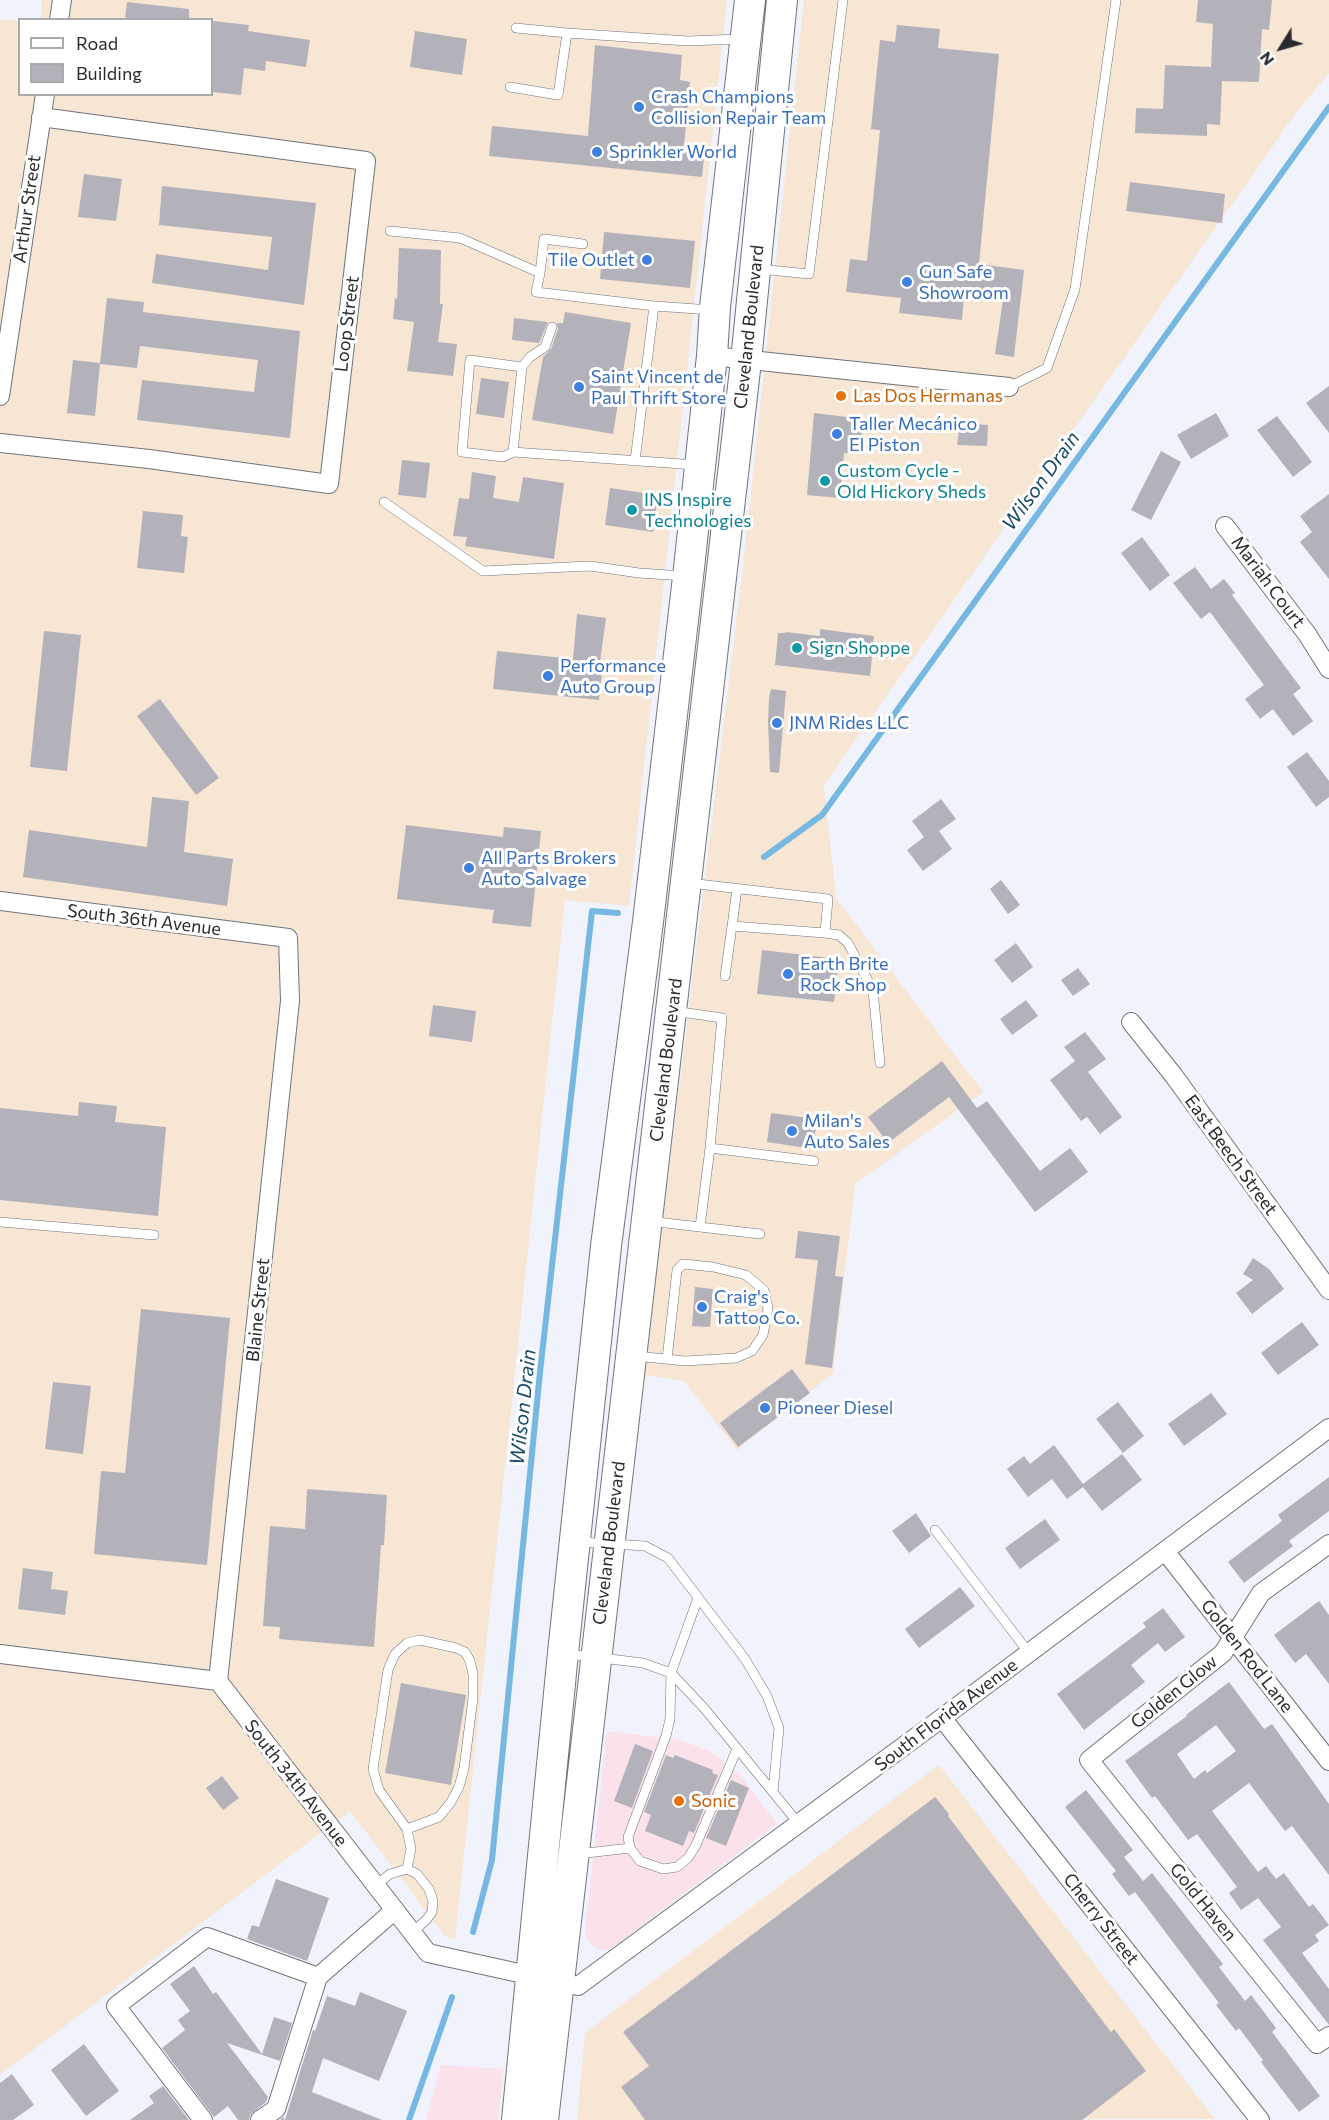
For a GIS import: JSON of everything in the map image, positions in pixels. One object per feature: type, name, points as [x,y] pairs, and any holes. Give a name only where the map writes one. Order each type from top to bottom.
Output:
[{"type":"main road","name":"Cleveland Boulevard","points":[[558,1852],[562,1653],[606,1246],[650,910],[688,577],[750,0]]},
{"type":"main road","name":"Cleveland Boulevard","points":[[518,2120],[544,1979],[558,1852],[596,1656],[746,361],[782,0]]},
{"type":"main road","name":"Cleveland Boulevard","points":[[543,2120],[544,1979]]},
{"type":"street","points":[[58,18],[62,0]]},
{"type":"street","name":"Arthur Street","points":[[0,396],[45,96]]},
{"type":"street","name":"Loop Street","points":[[0,443],[149,459],[329,484],[366,161],[41,117]]},
{"type":"street","points":[[712,356],[1009,387]]},
{"type":"street","name":"Mariah Court","points":[[1225,526],[1307,634],[1329,669]]},
{"type":"street","name":"South 36th Avenue","points":[[0,902],[288,938]]},
{"type":"street","name":"Blaine Street","points":[[219,1681],[290,1001],[288,938]]},
{"type":"street","name":"East Beech Street","points":[[1131,1022],[1174,1076],[1329,1290]]},
{"type":"street","name":"South Florida Avenue","points":[[544,1979],[578,1986],[942,1718],[1329,1428]]},
{"type":"street","name":"Golden Glow","points":[[1089,1760],[1223,1653],[1262,1593],[1329,1544]]},
{"type":"street","name":"Golden Rod Lane","points":[[1165,1551],[1329,1761]]},
{"type":"street","points":[[0,1654],[219,1681]]},
{"type":"street","name":"South 34th Avenue","points":[[219,1681],[428,1953],[544,1979]]},
{"type":"street","name":"Cherry Street","points":[[942,1718],[1260,2120]]},
{"type":"street","name":"Gold Haven","points":[[1089,1760],[1323,2040]]},
{"type":"street","points":[[260,2120],[276,2109],[318,1977],[395,1910]]},
{"type":"street","points":[[203,2120],[116,2006],[207,1937],[318,1977]]},
{"type":"lane","points":[[755,268],[809,274],[843,0]]},
{"type":"lane","points":[[1009,387],[1047,368],[1075,289],[1116,0]]},
{"type":"lane","points":[[516,28],[688,41],[746,39]]},
{"type":"lane","points":[[510,87],[558,95],[567,33]]},
{"type":"lane","points":[[390,231],[460,238],[540,273]]},
{"type":"lane","points":[[584,244],[544,239],[536,292],[654,306],[715,310]]},
{"type":"lane","points":[[635,461],[654,306]]},
{"type":"lane","points":[[513,452],[522,367],[530,357],[545,347],[552,327]]},
{"type":"lane","points":[[522,367],[470,360],[462,452],[503,457],[513,452],[700,466]]},
{"type":"lane","points":[[384,502],[483,571],[590,566],[688,577]]},
{"type":"lane","points":[[686,883],[828,899],[825,933]]},
{"type":"lane","points":[[725,976],[737,889]]},
{"type":"lane","points":[[732,926],[839,935],[848,943],[873,990],[880,1063]]},
{"type":"lane","points":[[672,1010],[722,1018],[700,1227]]},
{"type":"lane","points":[[710,1148],[814,1161]]},
{"type":"lane","points":[[0,1221],[154,1235]]},
{"type":"lane","points":[[647,1221],[760,1234]]},
{"type":"lane","points":[[631,1356],[685,1361],[736,1358],[752,1350],[763,1335],[768,1308],[764,1290],[746,1275],[713,1267],[683,1264],[677,1270],[667,1359]]},
{"type":"lane","points":[[935,1530],[1029,1653]]},
{"type":"lane","points":[[574,1541],[645,1546],[668,1558],[744,1659],[767,1696],[779,1728],[773,1792]]},
{"type":"lane","points":[[698,1598],[671,1673],[670,1719],[666,1736],[628,1837],[630,1848],[640,1861],[663,1869],[677,1867],[688,1858],[696,1845],[737,1749]]},
{"type":"lane","points":[[407,1829],[438,1817],[451,1802],[459,1787],[464,1768],[473,1698],[473,1674],[465,1652],[420,1640],[407,1643],[395,1654],[388,1670],[372,1769],[379,1790],[407,1829],[411,1849],[407,1869]]},
{"type":"lane","points":[[562,1653],[643,1663],[671,1673],[704,1708],[799,1824]]},
{"type":"lane","points":[[558,1852],[630,1848]]},
{"type":"lane","points":[[375,1885],[390,1874],[407,1869],[417,1874],[429,1889],[433,1901],[432,1912],[412,1932]]},
{"type":"shaded area","points":[[42,0],[727,0],[629,906],[565,900],[455,1939],[444,1935],[350,1811],[0,2075],[0,19],[18,21],[18,96],[213,96],[213,18],[41,18]]},
{"type":"shaded area","points":[[804,0],[1329,0],[1329,73],[1296,113],[824,785],[836,898],[983,1092],[855,1184],[833,1373],[737,1450],[684,1381],[644,1375],[742,574]]},
{"type":"shaded area","points":[[607,1731],[680,1740],[710,1751],[741,1776],[777,1824],[615,1946],[604,1950],[594,1947],[586,1939],[585,1930]]},
{"type":"shaded area","points":[[939,1765],[1215,2119],[577,2120],[585,2033]]},
{"type":"shaded area","points":[[441,2065],[504,2069],[498,2120],[426,2120]]},
{"type":"building","points":[[1198,0],[1272,0],[1269,30],[1262,29],[1259,82],[1222,81],[1220,125],[1207,124],[1207,136],[1135,133],[1136,108],[1163,109],[1165,65],[1211,67],[1213,24],[1196,22]]},
{"type":"building","points":[[127,2],[189,9],[189,18],[125,18]]},
{"type":"building","points":[[213,21],[249,25],[248,31],[310,40],[306,67],[266,61],[265,71],[244,68],[241,95],[213,92]]},
{"type":"building","points":[[897,25],[940,29],[938,48],[999,54],[979,264],[1024,270],[1014,357],[995,354],[1003,300],[964,295],[962,320],[899,313],[901,298],[846,292],[850,259],[867,261],[880,130],[871,129],[880,40],[895,42]]},
{"type":"building","points":[[415,31],[467,39],[462,75],[410,67]]},
{"type":"building","points":[[595,45],[682,55],[680,80],[690,82],[684,146],[705,148],[702,177],[489,156],[492,126],[588,136]]},
{"type":"building","points":[[84,174],[122,179],[116,221],[78,217]]},
{"type":"building","points":[[1130,182],[1225,194],[1222,223],[1126,211]]},
{"type":"building","points":[[162,186],[316,203],[304,305],[152,283],[156,254],[268,270],[272,237],[159,225]]},
{"type":"building","name":"Tile Outlet","points":[[604,232],[695,241],[690,288],[600,279]]},
{"type":"building","points":[[399,248],[441,250],[440,304],[443,304],[438,342],[457,344],[453,376],[407,371],[414,322],[393,319],[395,298],[397,299]]},
{"type":"building","points":[[107,298],[144,302],[143,312],[300,331],[290,438],[137,420],[142,380],[254,392],[258,360],[140,346],[137,368],[100,364],[95,416],[67,413],[73,360],[100,363]]},
{"type":"building","name":"Saint Vincent de Paul Thrift Store","points":[[565,312],[631,323],[613,434],[532,420],[543,357],[551,349],[558,329],[557,323],[563,323]]},
{"type":"building","points":[[514,318],[548,322],[539,343],[512,340]]},
{"type":"building","points":[[481,378],[509,382],[504,418],[476,414]]},
{"type":"building","points":[[1329,386],[1329,433],[1306,403]]},
{"type":"building","points":[[814,413],[864,419],[860,454],[844,453],[840,498],[807,495]]},
{"type":"building","points":[[1216,413],[1229,436],[1191,459],[1177,435]]},
{"type":"building","points":[[1277,416],[1312,462],[1293,477],[1257,430]]},
{"type":"building","points":[[960,423],[988,425],[987,446],[957,445]]},
{"type":"building","points":[[1161,451],[1181,462],[1151,520],[1131,510]]},
{"type":"building","points":[[402,460],[430,463],[426,498],[398,495]]},
{"type":"building","points":[[472,472],[496,476],[493,498],[519,502],[523,477],[564,483],[554,559],[465,546],[467,537],[453,536],[459,498],[469,499]]},
{"type":"building","name":"INS Inspire Technologies","points":[[610,488],[658,495],[653,532],[605,525]]},
{"type":"building","points":[[1329,494],[1329,579],[1300,542],[1312,532],[1300,516]]},
{"type":"building","points":[[143,511],[183,515],[181,536],[188,537],[184,573],[137,568]]},
{"type":"building","points":[[1142,537],[1170,575],[1150,591],[1121,553]]},
{"type":"building","points":[[1195,567],[1211,589],[1224,579],[1235,593],[1232,595],[1301,688],[1293,694],[1313,721],[1293,736],[1273,709],[1260,719],[1245,699],[1264,685],[1210,612],[1201,619],[1173,583]]},
{"type":"building","name":"Performance Auto Group","points":[[577,614],[606,618],[600,662],[603,663],[599,700],[493,689],[497,651],[573,659]]},
{"type":"building","points":[[820,629],[874,636],[870,676],[775,665],[778,633],[820,636]]},
{"type":"building","points":[[44,631],[81,635],[67,771],[30,767]]},
{"type":"building","name":"JNM Rides LLC","points":[[771,689],[786,691],[779,773],[770,772],[768,722]]},
{"type":"building","points":[[160,699],[219,778],[196,795],[137,716]]},
{"type":"building","points":[[1307,752],[1329,781],[1329,797],[1316,807],[1287,767]]},
{"type":"building","points":[[152,797],[189,801],[184,852],[233,859],[227,906],[23,877],[29,830],[147,847]]},
{"type":"building","points":[[941,799],[956,819],[939,831],[952,849],[923,871],[907,850],[924,837],[912,821]]},
{"type":"building","name":"All Parts Brokers Auto Salvage","points":[[406,825],[503,837],[504,827],[541,831],[531,927],[492,923],[494,910],[397,899]]},
{"type":"building","points":[[1001,880],[1020,905],[1008,914],[990,889]]},
{"type":"building","points":[[1016,943],[1033,967],[1012,983],[994,960]]},
{"type":"building","points":[[762,950],[839,959],[834,1002],[757,994]]},
{"type":"building","points":[[1078,968],[1090,984],[1073,996],[1061,980]]},
{"type":"building","points":[[1026,1000],[1038,1016],[1012,1035],[1000,1019]]},
{"type":"building","points":[[433,1005],[476,1011],[472,1042],[429,1036]]},
{"type":"building","points":[[1085,1032],[1106,1059],[1088,1072],[1122,1117],[1100,1134],[1087,1117],[1081,1121],[1050,1080],[1075,1061],[1064,1047]]},
{"type":"building","points":[[942,1061],[977,1108],[987,1101],[1040,1171],[1070,1148],[1088,1172],[1035,1212],[949,1097],[888,1143],[868,1117]]},
{"type":"building","points":[[79,1102],[117,1106],[115,1122],[166,1127],[158,1216],[0,1200],[0,1108],[78,1116]]},
{"type":"building","name":"Milan's Auto Sales","points":[[771,1113],[817,1119],[813,1149],[767,1142]]},
{"type":"building","points":[[798,1231],[840,1236],[835,1276],[843,1277],[832,1368],[805,1364],[818,1260],[795,1258]]},
{"type":"building","points":[[1253,1258],[1269,1269],[1284,1289],[1252,1314],[1236,1293],[1253,1280],[1243,1274]]},
{"type":"building","name":"Craig's Tattoo Co.","points":[[695,1287],[713,1289],[710,1327],[692,1326]]},
{"type":"building","points":[[141,1309],[230,1318],[207,1565],[94,1554],[101,1471],[125,1473]]},
{"type":"building","points":[[1302,1322],[1319,1345],[1278,1375],[1261,1353]]},
{"type":"building","name":"Pioneer Diesel","points":[[792,1369],[810,1393],[738,1447],[720,1423]]},
{"type":"building","points":[[53,1382],[91,1386],[83,1454],[45,1449]]},
{"type":"building","points":[[1211,1393],[1227,1414],[1184,1446],[1168,1424]]},
{"type":"building","points":[[1118,1402],[1144,1436],[1123,1453],[1096,1419]]},
{"type":"building","points":[[1054,1445],[1083,1484],[1122,1454],[1142,1480],[1102,1511],[1083,1487],[1067,1499],[1052,1479],[1028,1497],[1007,1469],[1024,1456],[1030,1464]]},
{"type":"building","points":[[1329,1477],[1329,1511],[1289,1541],[1293,1546],[1244,1583],[1228,1562],[1282,1521],[1278,1515]]},
{"type":"building","points":[[307,1489],[387,1495],[374,1647],[279,1639],[280,1627],[263,1626],[270,1526],[305,1529]]},
{"type":"building","points":[[916,1513],[931,1536],[909,1553],[892,1531]]},
{"type":"building","points":[[1045,1519],[1060,1540],[1020,1569],[1005,1548]]},
{"type":"building","points":[[23,1568],[53,1572],[51,1589],[68,1591],[65,1615],[18,1609]]},
{"type":"building","points":[[960,1587],[975,1606],[919,1648],[905,1629]]},
{"type":"building","points":[[1319,1601],[1329,1615],[1329,1684],[1306,1654],[1295,1663],[1274,1635]]},
{"type":"building","points":[[1163,1608],[1185,1637],[1165,1652],[1158,1643],[1131,1665],[1145,1682],[1084,1730],[1057,1694],[1146,1627],[1143,1623]]},
{"type":"building","points":[[1229,1682],[1264,1729],[1272,1724],[1329,1804],[1329,1875],[1292,1826],[1285,1831],[1249,1783],[1212,1811],[1258,1872],[1266,1866],[1276,1879],[1284,1873],[1309,1907],[1313,1904],[1329,1925],[1315,1935],[1319,1941],[1302,1953],[1329,1989],[1329,2025],[1263,1940],[1281,1927],[1258,1898],[1241,1910],[1229,1893],[1237,1887],[1197,1834],[1188,1840],[1155,1796],[1152,1798],[1125,1761]],"holes":[[[1216,1725],[1236,1751],[1207,1773],[1205,1770],[1194,1779],[1177,1754]]]},
{"type":"building","points":[[401,1683],[466,1695],[451,1785],[385,1773]]},
{"type":"building","points":[[635,1744],[653,1751],[632,1808],[614,1801]]},
{"type":"building","name":"Sonic","points":[[666,1755],[673,1758],[675,1755],[713,1770],[712,1773],[718,1775],[694,1833],[689,1831],[683,1846],[645,1831],[651,1815],[644,1812]]},
{"type":"building","points":[[222,1776],[239,1798],[223,1810],[206,1788]]},
{"type":"building","points":[[731,1780],[749,1788],[726,1846],[706,1838]]},
{"type":"building","points":[[1086,1790],[1133,1850],[1124,1857],[1143,1881],[1152,1873],[1223,1964],[1219,1967],[1245,2001],[1251,1995],[1276,2028],[1272,2032],[1320,2096],[1299,2112],[1261,2062],[1263,2060],[1239,2028],[1236,2031],[1216,2005],[1219,2003],[1135,1892],[1129,1896],[1112,1874],[1116,1871],[1065,1807]]},
{"type":"building","points":[[935,1797],[1111,2032],[1114,2029],[1146,2071],[1082,2120],[645,2120],[621,2087],[649,2066],[623,2032]]},
{"type":"building","points":[[276,1879],[329,1898],[307,1961],[247,1939],[252,1925],[259,1927]]},
{"type":"building","points":[[194,1966],[213,1994],[216,1992],[262,2054],[274,2017],[292,2023],[280,2061],[227,2043],[268,2097],[266,2102],[250,2115],[249,2120],[238,2120],[228,2106],[214,2117],[162,2048],[185,2030],[178,2020],[190,2011],[170,1984]]},
{"type":"building","points":[[360,1992],[407,2011],[379,2081],[323,2058],[312,2092],[382,2120],[285,2120],[313,2030],[315,2031],[327,1996],[355,2006]]},
{"type":"building","points":[[84,2044],[119,2091],[86,2116],[51,2070]]},
{"type":"building","points":[[12,2074],[34,2105],[13,2120],[0,2120],[0,2083]]},
{"type":"building","points":[[163,2086],[189,2120],[130,2120],[154,2103],[149,2096]]},
{"type":"waterway","name":"Wilson Drain","points":[[764,857],[822,815],[1329,107]]},
{"type":"waterway","name":"Wilson Drain","points":[[473,1932],[492,1860],[540,1372],[592,911],[618,913]]},
{"type":"waterway","name":"Wilson Drain","points":[[409,2120],[452,1997]]},
{"type":"place","name":"Crash Champions Collision Repair Team","points":[[639,107]]},
{"type":"place","name":"Sprinkler World","points":[[597,152]]},
{"type":"place","name":"Tile Outlet","points":[[647,260]]},
{"type":"place","name":"Gun Safe Showroom","points":[[907,282]]},
{"type":"place","name":"Saint Vincent de Paul Thrift Store","points":[[579,387]]},
{"type":"place","name":"Las Dos Hermanas","points":[[841,396]]},
{"type":"place","name":"Taller Mecánico El Piston","points":[[837,434]]},
{"type":"place","name":"Custom Cycle - Old Hickory Sheds","points":[[825,481]]},
{"type":"place","name":"INS Inspire Technologies","points":[[632,510]]},
{"type":"place","name":"Sign Shoppe","points":[[797,648]]},
{"type":"place","name":"Performance Auto Group","points":[[548,676]]},
{"type":"place","name":"JNM Rides LLC","points":[[777,723]]},
{"type":"place","name":"All Parts Brokers Auto Salvage","points":[[469,868]]},
{"type":"place","name":"Earth Brite Rock Shop","points":[[788,974]]},
{"type":"place","name":"Milan's Auto Sales","points":[[792,1131]]},
{"type":"place","name":"Craig's Tattoo Co.","points":[[702,1307]]},
{"type":"place","name":"Pioneer Diesel","points":[[765,1408]]},
{"type":"place","name":"Sonic","points":[[679,1801]]}]
